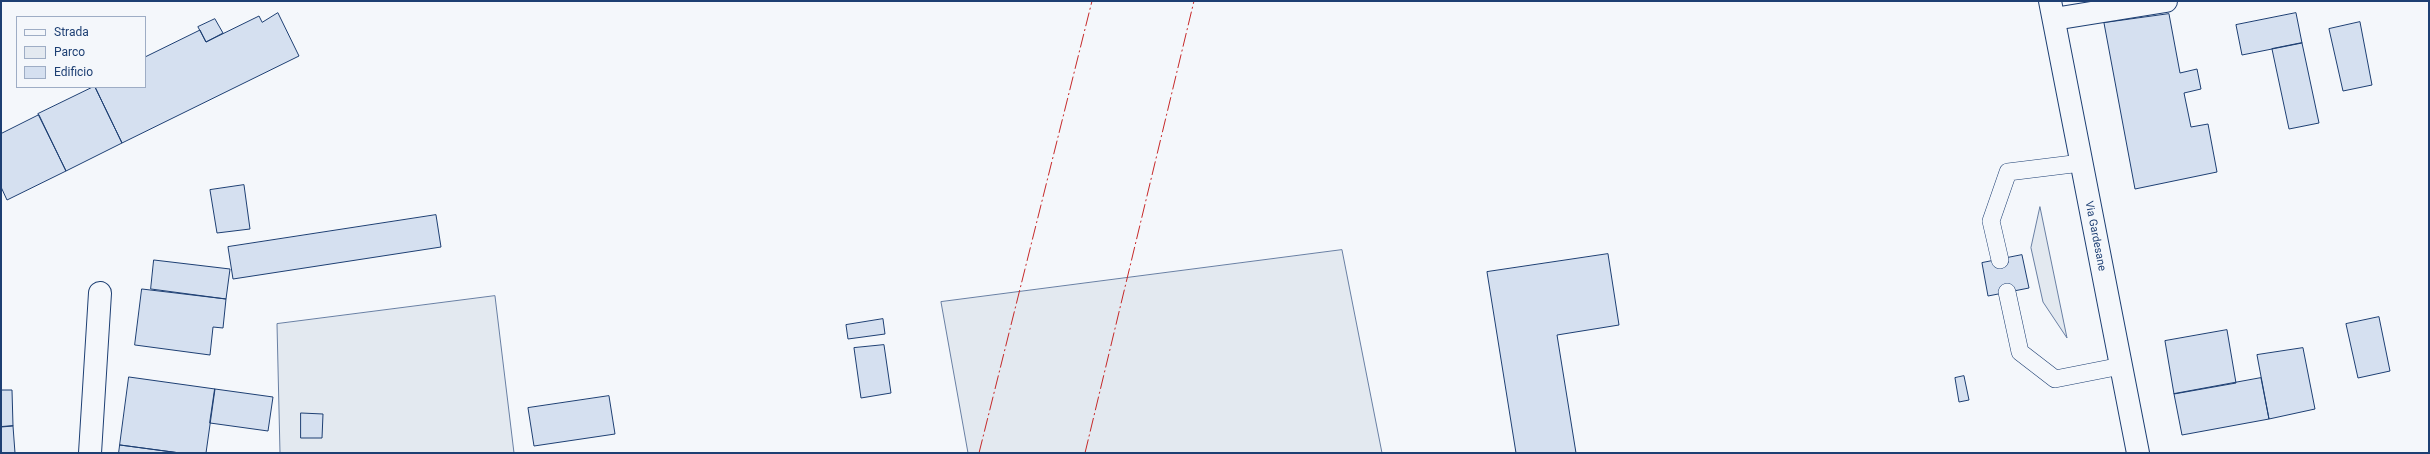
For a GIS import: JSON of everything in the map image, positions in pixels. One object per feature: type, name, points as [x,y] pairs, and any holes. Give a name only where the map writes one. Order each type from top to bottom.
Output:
[{"type":"main road","name":"Via Gardesane","points":[[2138,453],[2052,10],[2166,1]]},
{"type":"main road","points":[[90,453],[100,292]]},
{"type":"lane","points":[[2000,260],[1991,221],[2008,172],[2081,162]]},
{"type":"lane","points":[[2007,292],[2020,352],[2055,380],[2121,366]]},
{"type":"green space","points":[[2040,207],[2067,338],[2043,302],[2031,248]]},
{"type":"green space","points":[[1342,250],[1382,453],[968,453],[941,302]]},
{"type":"green space","points":[[495,296],[514,453],[280,453],[277,324]]},
{"type":"building","points":[[278,13],[299,56],[122,143],[95,88],[146,88],[146,57],[200,30],[206,42],[259,16],[262,22]]},
{"type":"building","points":[[2296,13],[2302,43],[2242,55],[2236,25]]},
{"type":"building","points":[[2169,14],[2180,73],[2197,69],[2201,89],[2184,93],[2191,127],[2208,124],[2217,172],[2135,189],[2104,23]]},
{"type":"building","points":[[215,19],[223,33],[206,42],[198,27]]},
{"type":"building","points":[[2360,22],[2372,85],[2343,91],[2329,29]]},
{"type":"building","points":[[2302,43],[2319,123],[2289,129],[2272,49]]},
{"type":"building","points":[[91,88],[95,88],[122,143],[66,171],[38,114]]},
{"type":"building","points":[[39,115],[66,171],[7,200],[1,187],[1,134]]},
{"type":"building","points":[[244,185],[250,229],[217,233],[210,190]]},
{"type":"building","points":[[436,215],[441,247],[233,279],[228,247]]},
{"type":"building","points":[[1608,254],[1619,325],[1557,335],[1576,453],[1516,453],[1487,272]]},
{"type":"building","points":[[2022,255],[2029,288],[1988,296],[1982,263]]},
{"type":"building","points":[[154,260],[230,269],[226,299],[151,289]]},
{"type":"building","points":[[142,289],[226,299],[223,328],[213,327],[210,355],[135,345]]},
{"type":"building","points":[[2379,317],[2390,371],[2358,378],[2346,324]]},
{"type":"building","points":[[883,319],[885,334],[848,339],[846,325]]},
{"type":"building","points":[[2227,330],[2236,383],[2174,394],[2165,341]]},
{"type":"building","points":[[884,345],[891,393],[861,398],[854,348]]},
{"type":"building","points":[[2303,348],[2315,409],[2269,419],[2257,355]]},
{"type":"building","points":[[1964,376],[1969,400],[1959,402],[1955,378]]},
{"type":"building","points":[[129,377],[215,389],[206,453],[180,453],[120,445]]},
{"type":"building","points":[[2261,378],[2269,419],[2182,435],[2174,394]]},
{"type":"building","points":[[215,389],[273,397],[268,431],[210,423]]},
{"type":"building","points":[[1,390],[12,390],[13,426],[1,427]]},
{"type":"building","points":[[609,396],[615,434],[534,446],[528,408]]},
{"type":"building","points":[[301,413],[323,414],[322,438],[301,438]]},
{"type":"building","points":[[13,426],[15,453],[1,453],[1,427]]},
{"type":"building","points":[[120,445],[180,453],[119,453]]},
{"type":"power","points":[[979,453],[1092,1]]},
{"type":"power","points":[[1085,453],[1194,1]]}]
